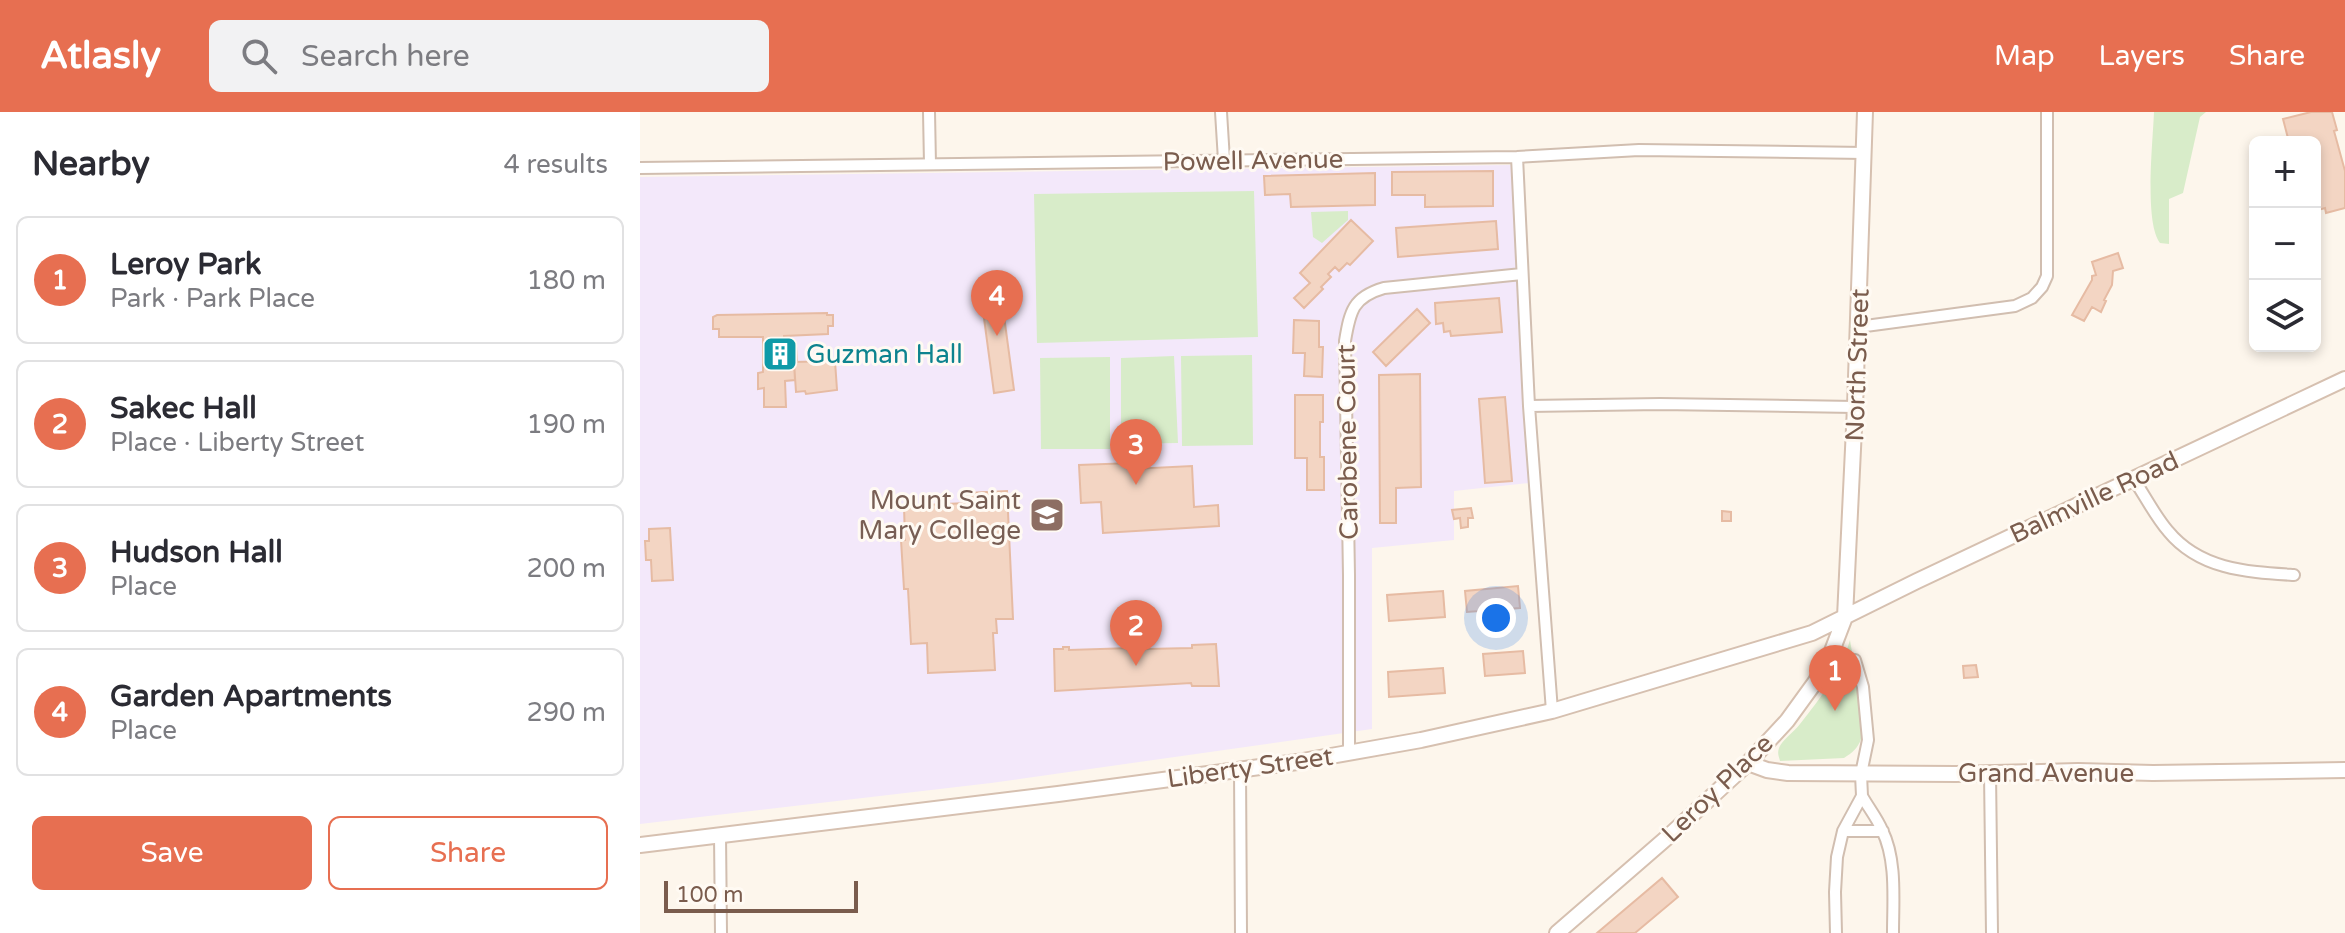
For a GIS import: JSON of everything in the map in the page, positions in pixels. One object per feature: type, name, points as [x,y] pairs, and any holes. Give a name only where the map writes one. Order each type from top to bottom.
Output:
[{"type":"street","points":[[929,112],[930,164]]},
{"type":"street","points":[[1221,112],[1224,160]]},
{"type":"street","name":"North Street","points":[[1845,617],[1865,112]]},
{"type":"street","points":[[1858,327],[2015,306],[2032,298],[2042,287],[2047,276],[2048,252],[2047,112]]},
{"type":"street","name":"Powell Avenue","points":[[640,168],[1517,157],[1639,150],[1865,153]]},
{"type":"street","points":[[1517,157],[1529,406],[1552,711]]},
{"type":"street","name":"Carobene Court","points":[[1349,753],[1345,341],[1349,316],[1358,301],[1384,288],[1522,274]]},
{"type":"street","name":"Balmville Road","points":[[1845,617],[2345,379]]},
{"type":"street","points":[[1529,406],[1660,404],[1855,407]]},
{"type":"street","points":[[2133,478],[2168,531],[2198,557],[2234,569],[2294,575]]},
{"type":"street","name":"Liberty Street","points":[[640,845],[1349,753],[1552,711],[1780,644],[1845,617]]},
{"type":"street","name":"Leroy Place","points":[[1557,933],[1670,835],[1748,763],[1787,721],[1816,681],[1845,617]]},
{"type":"street","points":[[1855,660],[1867,715],[1868,740],[1861,774],[1862,796],[1883,831],[1892,874],[1893,933]]},
{"type":"street","name":"Grand Avenue","points":[[1748,763],[1788,773],[1861,774],[2345,770]]},
{"type":"street","points":[[1240,769],[1241,933]]},
{"type":"street","points":[[1990,773],[1992,933]]},
{"type":"street","points":[[1836,933],[1837,857],[1843,831],[1862,796]]},
{"type":"street","points":[[1843,831],[1883,831]]},
{"type":"street","points":[[720,835],[721,933]]},
{"type":"shaded area","name":"Mount Saint Mary College","points":[[1512,165],[1529,483],[1454,491],[1454,540],[1372,548],[1372,729],[991,783],[640,824],[640,177]]},
{"type":"green space","points":[[2154,112],[2206,112],[2200,117],[2183,193],[2169,199],[2169,244],[2160,243],[2152,218]]},
{"type":"green space","points":[[1254,191],[1258,337],[1037,343],[1034,194]]},
{"type":"green space","points":[[1348,211],[1348,220],[1322,243],[1313,237],[1311,212]]},
{"type":"green space","points":[[1252,355],[1253,445],[1182,446],[1181,356]]},
{"type":"green space","points":[[1174,356],[1178,443],[1121,444],[1121,358]]},
{"type":"green space","points":[[1110,357],[1110,449],[1041,449],[1040,358]]},
{"type":"green space","points":[[1850,640],[1862,717],[1858,745],[1844,758],[1780,761],[1778,752],[1781,745],[1829,684]]},
{"type":"building","points":[[2311,112],[2332,112],[2345,171],[2345,208],[2326,213],[2325,208],[2321,209],[2321,136],[2287,136],[2283,119]]},
{"type":"building","points":[[1493,171],[1493,206],[1425,207],[1425,195],[1392,195],[1392,172]]},
{"type":"building","points":[[1375,173],[1375,205],[1291,207],[1290,194],[1265,195],[1264,176]]},
{"type":"building","points":[[1351,220],[1373,241],[1350,265],[1347,263],[1339,271],[1335,267],[1328,274],[1331,277],[1321,287],[1323,289],[1304,308],[1294,298],[1310,283],[1300,273]]},
{"type":"building","points":[[1496,221],[1498,249],[1398,257],[1396,228]]},
{"type":"building","points":[[2118,253],[2123,268],[2113,271],[2112,285],[2101,312],[2092,307],[2084,321],[2072,315],[2092,276],[2096,275],[2092,262]]},
{"type":"building","points":[[999,279],[1014,390],[994,393],[979,281]]},
{"type":"building","points":[[1499,298],[1502,332],[1451,336],[1450,331],[1444,332],[1443,323],[1436,324],[1435,303]]},
{"type":"building","points":[[1417,309],[1430,323],[1386,366],[1373,352]]},
{"type":"building","name":"Guzman Hall","points":[[717,315],[833,315],[833,326],[828,326],[828,334],[784,336],[784,346],[796,346],[797,362],[794,362],[795,380],[785,381],[786,407],[764,407],[764,388],[758,389],[758,373],[763,372],[763,337],[719,337],[719,329],[713,329],[713,317]]},
{"type":"building","points":[[1294,320],[1319,321],[1319,347],[1323,347],[1322,377],[1304,376],[1305,353],[1293,353]]},
{"type":"building","points":[[835,361],[837,390],[806,394],[805,391],[796,392],[794,362]]},
{"type":"building","points":[[1420,374],[1421,487],[1396,488],[1396,523],[1380,523],[1379,375]]},
{"type":"building","points":[[1295,395],[1323,395],[1320,457],[1324,457],[1324,490],[1307,490],[1307,458],[1295,458]]},
{"type":"building","points":[[1505,397],[1512,481],[1485,483],[1479,399]]},
{"type":"building","points":[[1132,463],[1132,469],[1192,466],[1194,507],[1218,505],[1219,526],[1103,533],[1101,502],[1081,503],[1079,465]]},
{"type":"building","points":[[1007,491],[1013,619],[996,619],[997,633],[993,633],[995,670],[928,673],[927,643],[911,644],[901,540],[905,540],[904,506],[967,503],[967,493]]},
{"type":"building","points":[[1471,508],[1473,518],[1468,518],[1468,527],[1461,528],[1460,518],[1454,519],[1452,510]]},
{"type":"building","points":[[1722,511],[1731,512],[1731,521],[1722,521]]},
{"type":"building","points":[[670,528],[673,580],[652,581],[651,560],[646,560],[645,541],[649,541],[649,529]]},
{"type":"building","points":[[1518,586],[1520,608],[1467,612],[1465,591]]},
{"type":"building","points":[[1443,591],[1445,617],[1389,621],[1387,595]]},
{"type":"building","points":[[1142,644],[1146,649],[1216,644],[1219,686],[1192,686],[1191,683],[1055,691],[1054,649],[1132,648]]},
{"type":"building","points":[[1523,651],[1525,673],[1485,676],[1483,654]]},
{"type":"building","points":[[1976,665],[1978,677],[1964,678],[1963,666]]},
{"type":"building","points":[[1443,668],[1445,693],[1389,697],[1388,672]]},
{"type":"building","points":[[1662,878],[1678,897],[1635,933],[1597,933]]},
{"type":"place","name":"Garden Apartments","points":[[997,336]]},
{"type":"place","name":"Guzman Hall","points":[[780,354]]},
{"type":"place","name":"Hudson Hall","points":[[1136,485]]},
{"type":"place","name":"Mount Saint Mary College","points":[[1047,515]]},
{"type":"place","name":"Sakec Hall","points":[[1136,666]]},
{"type":"place","name":"Leroy Park","points":[[1835,711]]}]
